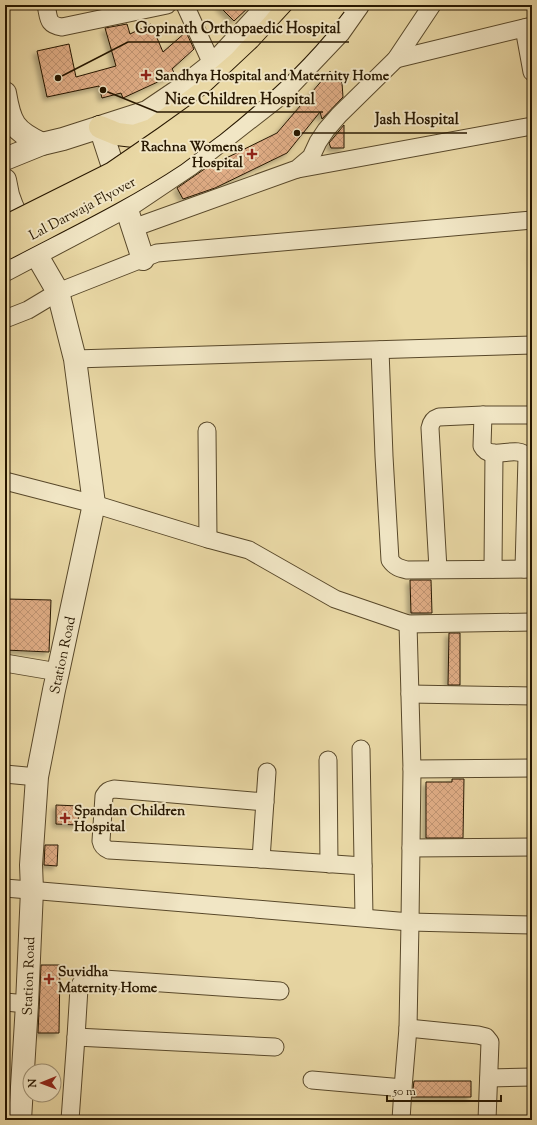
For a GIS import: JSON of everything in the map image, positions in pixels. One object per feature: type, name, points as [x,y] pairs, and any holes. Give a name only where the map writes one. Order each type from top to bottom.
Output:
[{"type":"highway","points":[[100,128],[117,134],[134,136],[152,130],[210,87],[240,61],[290,5]]},
{"type":"highway","name":"Lal Darwaja Flyover","points":[[5,227],[113,173],[217,100],[265,55],[311,5]]},
{"type":"highway","name":"Lal Darwaja Flyover","points":[[5,248],[122,188],[176,155],[273,75],[322,23],[335,5]]},
{"type":"street","points":[[46,5],[51,24],[62,27],[167,5]]},
{"type":"street","points":[[185,5],[212,64]]},
{"type":"street","points":[[5,159],[42,144],[100,128],[146,112],[184,87],[217,60],[253,23],[268,5]]},
{"type":"street","points":[[5,270],[125,206],[190,164],[282,92],[339,32],[358,5]]},
{"type":"street","points":[[297,169],[311,157],[326,130],[339,115],[396,59],[432,5]]},
{"type":"street","points":[[396,59],[528,27],[532,72]]},
{"type":"street","points":[[5,93],[8,110],[14,124],[22,133],[42,144]]},
{"type":"street","points":[[133,228],[297,169],[532,126]]},
{"type":"street","points":[[100,128],[143,259]]},
{"type":"street","name":"Station Road","points":[[5,180],[8,195],[8,207],[58,292],[75,359],[94,504],[54,690],[38,777],[31,865],[32,890],[28,1004],[15,1116]]},
{"type":"street","points":[[5,319],[28,310],[58,292],[157,253],[532,220]]},
{"type":"street","points":[[75,359],[532,345]]},
{"type":"street","points":[[380,350],[390,560],[394,566],[407,570],[528,569],[527,457],[524,453],[520,452],[494,453],[484,450],[482,446],[483,415]]},
{"type":"street","points":[[438,569],[430,428],[431,422],[434,418],[439,417],[532,415]]},
{"type":"street","points":[[207,431],[208,540]]},
{"type":"street","points":[[493,569],[494,453]]},
{"type":"street","points":[[5,481],[94,504],[208,540],[249,550],[335,599],[408,624],[532,622]]},
{"type":"street","points":[[401,1120],[408,1028],[410,922],[412,769],[408,624]]},
{"type":"street","points":[[5,663],[58,672]]},
{"type":"street","points":[[410,694],[532,696]]},
{"type":"street","points":[[361,749],[364,917]]},
{"type":"street","points":[[328,760],[329,864]]},
{"type":"street","points":[[412,769],[532,768]]},
{"type":"street","points":[[261,859],[267,772]]},
{"type":"street","points":[[5,774],[38,777]]},
{"type":"street","points":[[265,802],[110,789],[104,796],[101,841],[105,848],[109,850],[363,866]]},
{"type":"street","points":[[411,848],[532,848]]},
{"type":"street","points":[[5,888],[410,922],[532,925]]},
{"type":"street","points":[[70,1120],[79,988],[84,979],[89,978],[280,991]]},
{"type":"street","points":[[5,1002],[28,1004]]},
{"type":"street","points":[[408,1028],[486,1037],[490,1042],[487,1120]]},
{"type":"street","points":[[76,1037],[275,1047]]},
{"type":"street","points":[[489,1078],[532,1077]]},
{"type":"street","points":[[312,1080],[403,1088]]},
{"type":"building","points":[[218,5],[251,5],[234,21]]},
{"type":"building","points":[[127,24],[130,34],[151,24],[163,52],[186,32],[194,49],[172,69],[175,74],[123,98],[121,93],[102,98],[99,86],[47,97],[37,51],[69,44],[76,77],[116,66],[105,28]]},
{"type":"building","points":[[330,71],[342,83],[343,97],[322,119],[320,112],[287,153],[215,188],[183,199],[177,188],[206,168],[277,133]]},
{"type":"building","points":[[344,125],[344,148],[331,148],[329,143]]},
{"type":"building","points":[[410,580],[431,580],[432,613],[411,613]]},
{"type":"building","points":[[7,599],[51,600],[49,652],[5,650]]},
{"type":"building","points":[[449,633],[460,633],[460,685],[448,685]]},
{"type":"building","points":[[452,779],[464,779],[463,838],[426,838],[426,782],[452,782]]},
{"type":"building","points":[[56,805],[79,806],[78,825],[56,824]]},
{"type":"building","points":[[45,845],[58,845],[57,866],[44,865]]},
{"type":"building","points":[[41,965],[60,965],[59,1033],[38,1033]]},
{"type":"building","points":[[414,1081],[471,1081],[471,1097],[412,1097]]},
{"type":"place","name":"Sandhya Hospital and Maternity Home","points":[[146,75]]},
{"type":"place","name":"Gopinath Orthopaedic Hospital","points":[[58,78]]},
{"type":"place","name":"Nice Children Hospital","points":[[103,90]]},
{"type":"place","name":"Jash Hospital","points":[[297,133]]},
{"type":"place","name":"Rachna Womens Hospital","points":[[252,154]]},
{"type":"place","name":"Spandan Children Hospital","points":[[65,818]]},
{"type":"place","name":"Suvidha Maternity Home","points":[[49,979]]}]
